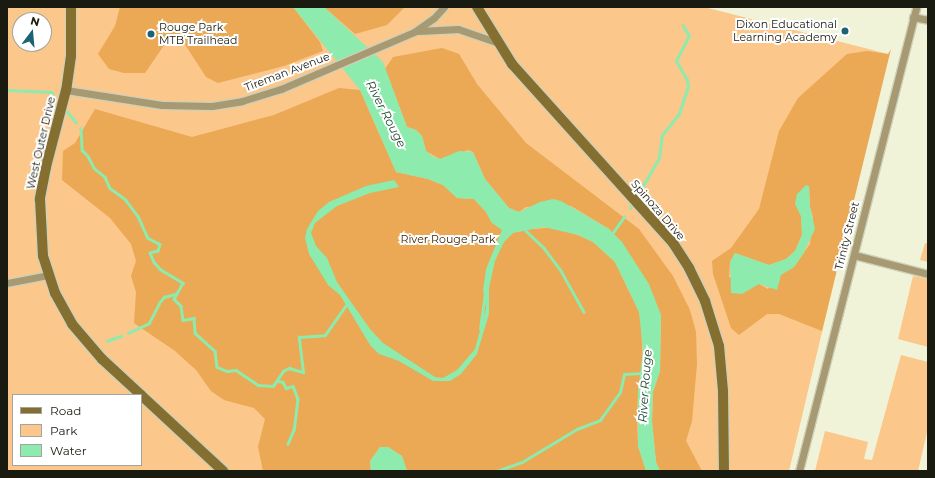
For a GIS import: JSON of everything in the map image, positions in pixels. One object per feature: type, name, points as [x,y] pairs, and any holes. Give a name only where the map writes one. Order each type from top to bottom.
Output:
[{"type":"street","name":"West Outer Drive","points":[[71,7],[71,56],[66,90],[46,167],[40,199],[40,238],[48,275],[63,309],[86,343],[140,394]]},
{"type":"street","points":[[414,32],[434,18],[444,7]]},
{"type":"street","name":"Spinoza Drive","points":[[477,7],[496,42],[535,93],[673,243],[689,268],[705,301],[719,346],[723,391],[724,471]]},
{"type":"street","name":"Trinity Street","points":[[799,471],[916,7]]},
{"type":"street","points":[[913,16],[928,20]]},
{"type":"street","points":[[414,32],[436,28],[458,29],[496,42]]},
{"type":"street","name":"Tireman Avenue","points":[[66,90],[162,105],[212,106],[266,94],[329,69],[414,32]]},
{"type":"street","points":[[854,256],[928,274]]},
{"type":"street","points":[[7,284],[48,275]]},
{"type":"street","name":"West Outer Drive","points":[[142,396],[223,471]]},
{"type":"green space","name":"River Rouge Park","points":[[7,7],[704,7],[888,54],[789,471],[7,471]]},
{"type":"green space","points":[[120,7],[293,7],[320,42],[323,51],[284,66],[218,83],[206,77],[184,43],[167,41],[145,73],[124,73],[109,69],[98,54],[115,26]]},
{"type":"green space","points":[[324,7],[405,7],[387,25],[355,34]]},
{"type":"green space","points":[[442,48],[459,54],[477,84],[526,143],[639,229],[673,276],[690,310],[696,332],[697,364],[692,421],[686,441],[702,471],[660,471],[656,462],[652,421],[653,392],[660,371],[661,315],[609,229],[571,206],[526,207],[519,212],[509,208],[485,179],[473,152],[468,150],[440,159],[426,151],[422,136],[416,130],[407,127],[385,69],[393,57]]},
{"type":"green space","points":[[891,49],[822,331],[779,314],[767,314],[739,335],[731,328],[713,274],[712,261],[731,248],[759,209],[779,131],[798,98],[847,54],[867,51],[888,54]],"holes":[[[809,186],[810,207],[813,217],[810,244],[794,267],[781,274],[768,289],[759,284],[729,277],[730,262],[735,253],[769,265],[786,259],[795,251],[802,235],[801,216],[796,204]]]},
{"type":"green space","points":[[339,88],[360,90],[396,172],[428,179],[443,185],[457,198],[474,199],[486,212],[492,223],[535,229],[555,227],[578,235],[593,242],[615,262],[639,312],[641,323],[643,368],[638,392],[637,417],[638,446],[646,471],[407,471],[402,456],[388,447],[380,447],[370,461],[371,471],[263,471],[258,447],[265,419],[254,408],[224,400],[211,391],[196,370],[175,351],[134,323],[136,292],[131,276],[136,261],[131,244],[110,218],[62,180],[63,151],[75,143],[95,109],[192,137],[274,115]]},
{"type":"green space","points":[[925,243],[928,244],[928,262],[920,260]]},
{"type":"green space","points":[[913,276],[928,279],[928,347],[898,339]]},
{"type":"green space","points":[[901,355],[928,362],[928,428],[918,471],[815,471],[825,431],[868,442],[864,459],[872,460]]},
{"type":"water","name":"River Rouge","points":[[293,7],[324,7],[383,62],[407,127],[416,130],[422,136],[426,151],[432,156],[440,159],[459,151],[473,152],[485,179],[509,208],[519,212],[540,202],[553,199],[561,201],[609,229],[622,242],[649,284],[661,315],[660,371],[653,392],[652,421],[656,462],[660,471],[646,471],[638,446],[638,392],[643,350],[639,312],[615,262],[593,242],[578,235],[544,227],[513,233],[504,242],[495,261],[489,288],[489,314],[477,354],[461,374],[450,381],[433,381],[399,361],[379,354],[370,345],[340,295],[328,285],[309,254],[305,238],[307,229],[318,211],[329,202],[366,186],[394,180],[399,187],[370,193],[337,206],[315,223],[311,233],[316,246],[327,258],[337,282],[370,329],[383,343],[435,377],[443,378],[457,370],[475,349],[486,308],[483,290],[486,269],[502,230],[492,223],[486,212],[474,199],[457,198],[443,185],[428,179],[396,172],[360,90]]},
{"type":"water","points":[[806,185],[809,186],[810,206],[815,229],[803,254],[794,267],[781,275],[777,290],[759,284],[742,294],[731,293],[730,262],[735,253],[769,265],[786,259],[795,251],[802,235],[801,216],[795,204],[797,194]]},
{"type":"water","points":[[380,447],[388,447],[402,456],[407,471],[371,471],[370,461]]},
{"type":"waterway","points":[[636,198],[659,158],[662,135],[679,114],[688,87],[687,80],[676,61],[689,36],[683,26]]},
{"type":"waterway","points":[[7,90],[51,92],[53,94]]},
{"type":"waterway","points":[[65,109],[76,122]]},
{"type":"waterway","points":[[81,128],[82,150],[88,156],[94,168],[105,177],[110,188],[125,199],[138,216],[148,238],[160,244],[158,251],[150,253],[154,262],[160,269],[183,283],[174,299],[181,306],[183,320],[194,318],[195,333],[215,351],[217,367],[227,371],[236,370],[258,385],[273,386],[283,371],[289,368],[303,372],[299,337],[325,335],[347,303]]},
{"type":"waterway","points":[[612,234],[624,217]]},
{"type":"waterway","points":[[526,231],[544,248],[560,269],[584,312]]},
{"type":"waterway","points":[[480,329],[485,293]]},
{"type":"waterway","points":[[128,333],[149,323],[159,303],[164,297],[175,294]]},
{"type":"waterway","points":[[107,341],[121,336]]},
{"type":"waterway","name":"River Rouge","points":[[497,471],[522,462],[577,429],[600,420],[620,392],[624,374],[645,373]]},
{"type":"waterway","points":[[278,381],[283,382],[286,388],[293,386],[298,399],[294,430],[288,444]]},
{"type":"place","name":"Dixon Educational Learning Academy","points":[[845,31]]},
{"type":"place","name":"Rouge Park MTB Trailhead","points":[[151,34]]}]
